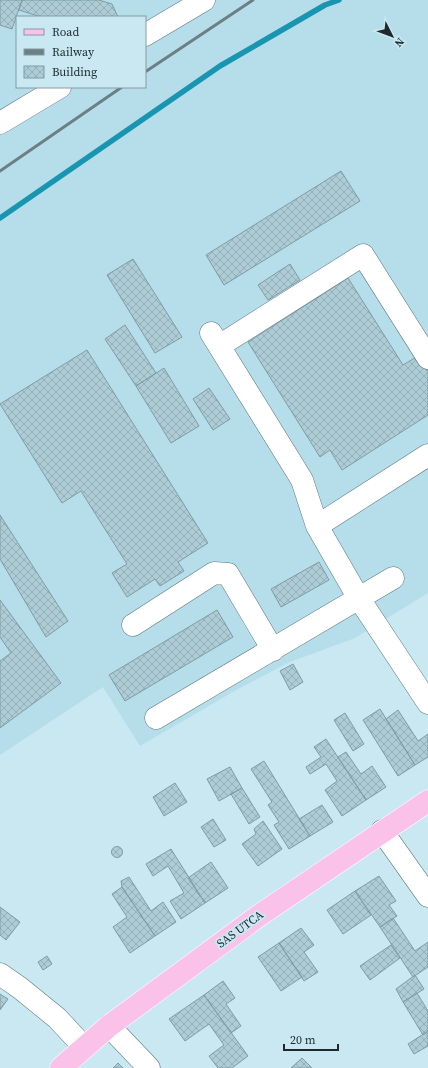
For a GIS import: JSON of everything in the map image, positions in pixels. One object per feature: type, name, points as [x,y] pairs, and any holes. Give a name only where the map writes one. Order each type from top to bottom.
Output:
[{"type":"main road","name":"SAS UTCA","points":[[61,1068],[109,1026],[257,917],[428,801]]},
{"type":"street","points":[[146,34],[204,0]]},
{"type":"street","points":[[0,123],[58,88]]},
{"type":"street","points":[[428,358],[363,255],[215,340],[302,480],[317,526],[358,597],[428,703]]},
{"type":"street","points":[[317,526],[428,455]]},
{"type":"street","points":[[133,625],[214,573],[228,574],[273,650]]},
{"type":"street","points":[[156,718],[273,650],[358,597],[393,578]]},
{"type":"street","points":[[382,831],[428,896]]},
{"type":"street","points":[[0,974],[57,1018],[84,1047]]},
{"type":"street","points":[[109,1026],[149,1068]]},
{"type":"shaded area","points":[[0,0],[428,0],[428,593],[355,638],[290,662],[238,689],[140,746],[103,687],[0,755]]},
{"type":"building","points":[[0,0],[22,0],[12,29],[0,25]]},
{"type":"building","points":[[22,0],[99,0],[112,4],[118,16],[38,16],[19,10]]},
{"type":"building","points":[[341,171],[360,201],[224,285],[206,255]]},
{"type":"building","points":[[133,259],[182,337],[155,353],[107,275]]},
{"type":"building","points":[[290,264],[300,280],[268,300],[258,285]]},
{"type":"building","points":[[348,278],[403,365],[418,356],[428,372],[428,415],[342,470],[330,450],[320,457],[248,342]]},
{"type":"building","points":[[125,325],[156,373],[136,386],[105,339]]},
{"type":"building","points":[[87,350],[208,543],[178,562],[184,571],[160,586],[155,579],[127,597],[112,573],[127,564],[81,491],[62,503],[0,404]]},
{"type":"building","points":[[164,368],[199,426],[171,443],[136,386]]},
{"type":"building","points":[[209,388],[230,419],[213,430],[193,399]]},
{"type":"building","points":[[0,515],[68,621],[46,637],[0,559]]},
{"type":"building","points":[[319,562],[329,580],[281,607],[271,589]]},
{"type":"building","points":[[0,600],[61,683],[0,728],[0,661],[11,653],[0,637]]},
{"type":"building","points":[[217,610],[233,637],[125,701],[109,675]]},
{"type":"building","points":[[293,664],[303,682],[290,690],[280,671]]},
{"type":"building","points":[[380,709],[415,765],[398,776],[363,720]]},
{"type":"building","points":[[398,710],[418,741],[428,734],[428,757],[415,765],[386,719]]},
{"type":"building","points":[[345,713],[364,744],[353,751],[334,720]]},
{"type":"building","points":[[326,739],[366,800],[342,816],[325,790],[337,781],[326,764],[310,774],[306,767],[321,757],[314,747]]},
{"type":"building","points":[[346,752],[361,774],[372,766],[386,787],[366,800],[338,757]]},
{"type":"building","points":[[264,761],[310,836],[289,849],[274,825],[279,822],[268,805],[272,802],[251,769]]},
{"type":"building","points":[[230,767],[242,788],[219,801],[207,779]]},
{"type":"building","points":[[175,783],[187,802],[164,816],[153,797]]},
{"type":"building","points":[[242,788],[260,817],[249,824],[231,794]]},
{"type":"building","points":[[322,805],[333,822],[310,836],[299,819]]},
{"type":"building","points":[[213,819],[226,840],[214,847],[201,827]]},
{"type":"building","points":[[263,821],[282,849],[258,866],[242,844],[256,834],[254,829]]},
{"type":"building","points":[[117,846],[121,848],[123,852],[121,856],[117,858],[113,856],[111,852],[113,848]]},
{"type":"building","points":[[171,849],[205,903],[181,919],[170,901],[184,893],[168,866],[153,876],[146,864]]},
{"type":"building","points":[[211,862],[228,888],[205,903],[188,878]]},
{"type":"building","points":[[379,876],[396,901],[389,905],[397,916],[380,927],[355,891]]},
{"type":"building","points":[[129,877],[151,911],[163,902],[176,922],[155,936],[122,887],[121,881]]},
{"type":"building","points":[[122,887],[155,936],[130,953],[113,927],[127,917],[112,894]]},
{"type":"building","points":[[355,891],[371,915],[343,934],[327,910]]},
{"type":"building","points":[[0,907],[20,922],[6,940],[0,935]]},
{"type":"building","points":[[393,918],[415,951],[428,942],[428,967],[413,977],[380,927]]},
{"type":"building","points":[[301,928],[314,945],[304,952],[318,972],[304,981],[279,943]]},
{"type":"building","points":[[279,943],[302,977],[281,991],[258,957]]},
{"type":"building","points":[[391,945],[400,958],[370,980],[360,966]]},
{"type":"building","points":[[47,956],[52,964],[43,970],[38,962]]},
{"type":"building","points":[[415,975],[424,989],[403,1002],[396,989]]},
{"type":"building","points":[[223,981],[235,998],[226,1004],[241,1026],[231,1033],[204,995]]},
{"type":"building","points":[[417,993],[428,1011],[428,1031],[423,1035],[403,1002]]},
{"type":"building","points":[[0,994],[8,999],[0,1010]]},
{"type":"building","points":[[204,995],[248,1056],[232,1068],[218,1068],[209,1056],[224,1045],[209,1024],[185,1041],[169,1019]]},
{"type":"building","points":[[428,1031],[428,1046],[414,1054],[408,1044]]},
{"type":"building","points":[[302,1058],[312,1068],[291,1068]]},
{"type":"building","points":[[118,1063],[123,1068],[113,1068]]},
{"type":"waterway","points":[[0,218],[220,66],[325,5],[339,0]]},
{"type":"railway","points":[[146,71],[253,0]]},
{"type":"railway","points":[[0,171],[121,88]]}]
